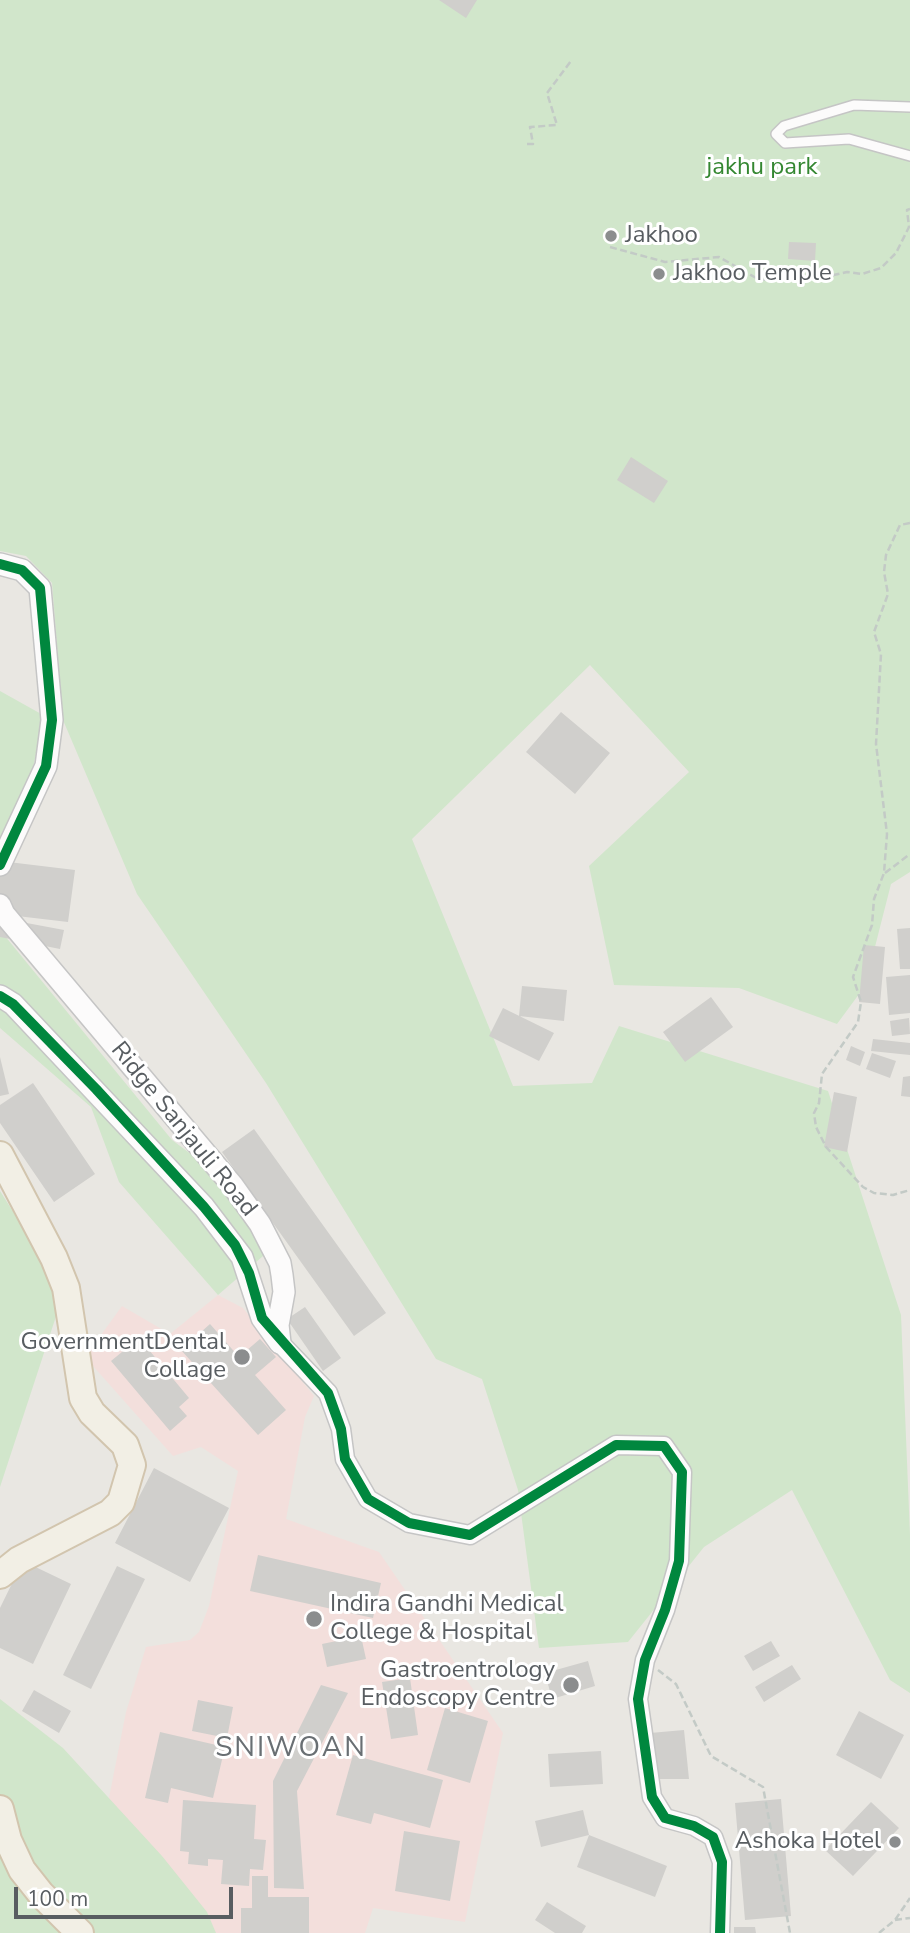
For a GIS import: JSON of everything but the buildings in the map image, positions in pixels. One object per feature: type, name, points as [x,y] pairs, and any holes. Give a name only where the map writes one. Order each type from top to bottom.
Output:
[{"type":"main road","points":[[0,1155],[54,1258],[66,1288],[83,1398],[92,1413],[125,1445],[132,1465],[121,1502],[110,1513],[19,1560],[0,1575]]},
{"type":"main road","points":[[0,1809],[8,1840],[22,1870],[41,1895],[80,1933]]},
{"type":"street","points":[[0,564],[22,570],[40,588],[52,720],[46,766],[0,865]]},
{"type":"street","name":"Ridge Sanjauli Road","points":[[0,905],[4,914],[233,1186],[260,1224],[280,1264],[282,1275],[284,1292],[278,1325],[280,1343]]},
{"type":"street","points":[[0,996],[13,1004],[204,1207],[242,1257],[262,1318],[280,1343],[328,1393],[341,1429],[345,1460],[369,1499],[409,1523],[470,1535],[616,1445],[664,1446],[682,1472],[679,1561],[665,1610],[645,1660],[638,1699],[652,1797],[665,1818],[694,1826],[713,1837],[722,1862],[720,1933]]},
{"type":"lane","points":[[910,107],[854,105],[783,126],[776,134],[785,143],[849,139],[910,156]]},
{"type":"path","points":[[527,144],[533,144],[530,127],[557,125],[547,93],[571,61]]},
{"type":"path","points":[[610,247],[665,262],[719,257],[758,279],[821,278],[847,272],[862,274],[881,268],[896,253],[909,227],[907,210],[910,209]]},
{"type":"path","points":[[910,523],[900,525],[886,555],[884,572],[888,594],[874,632],[880,654],[876,744],[887,834],[884,873],[874,899],[872,925],[853,977],[861,1002],[858,1022],[822,1074],[819,1102],[814,1113],[816,1127],[826,1147],[863,1187],[874,1193],[893,1195],[910,1191]]},
{"type":"path","points":[[884,873],[910,853]]},
{"type":"path","points":[[645,1660],[676,1684],[711,1756],[763,1787],[790,1933]]},
{"type":"path","points":[[879,1933],[895,1920],[910,1898]]},
{"type":"path","points":[[895,1920],[910,1918]]},
{"type":"shaded area","name":"Indira Gandhi Medical College & Hospital","points":[[218,1295],[243,1308],[314,1396],[305,1417],[286,1519],[379,1552],[503,1733],[465,1922],[373,1908],[365,1933],[173,1933],[103,1828],[126,1712],[146,1647],[190,1640],[199,1632],[209,1606],[238,1471],[201,1447],[173,1456],[85,1357],[122,1306],[170,1334]]},
{"type":"green space","name":"jakhu park","points":[[0,0],[910,0],[910,872],[891,884],[865,986],[837,1024],[739,988],[614,985],[589,866],[689,772],[590,665],[412,839],[513,1086],[592,1083],[619,1026],[828,1091],[901,1315],[910,1535],[910,1693],[890,1680],[792,1490],[704,1547],[628,1642],[539,1648],[518,1490],[482,1379],[436,1359],[266,1083],[137,894],[63,720],[52,583],[26,556],[0,551]]},
{"type":"green space","points":[[0,691],[43,715],[33,769],[0,844]]},
{"type":"green space","points":[[0,930],[172,1140],[238,1189],[270,1250],[218,1295],[119,1182],[91,1107],[0,1028]]},
{"type":"green space","points":[[0,1191],[64,1292],[0,1487]]},
{"type":"green space","points":[[0,1699],[63,1748],[162,1856],[207,1912],[216,1933],[0,1933]]},
{"type":"cycle path","points":[[0,564],[22,570],[40,588],[52,720],[46,766],[0,865]]},
{"type":"cycle path","points":[[0,996],[13,1004],[96,1089],[204,1207],[235,1245],[249,1273],[262,1318],[328,1393],[341,1429],[345,1459],[368,1499],[409,1523],[470,1535],[616,1445],[664,1446],[682,1472],[679,1561],[665,1610],[645,1660],[638,1699],[652,1797],[665,1818],[694,1826],[713,1837],[722,1862],[720,1933]]},
{"type":"place","name":"Jakhoo","points":[[611,236]]},
{"type":"place","name":"Jakhoo Temple","points":[[659,274]]},
{"type":"place","name":"GovernmentDental Collage","points":[[242,1357]]},
{"type":"place","name":"Indira Gandhi Medical College & Hospital","points":[[314,1619]]},
{"type":"place","name":"Gastroentrology Endoscopy Centre","points":[[571,1685]]},
{"type":"place","name":"Ashoka Hotel","points":[[895,1842]]},
{"type":"district","name":"SNIWOAN","points":[[291,1749]]}]
